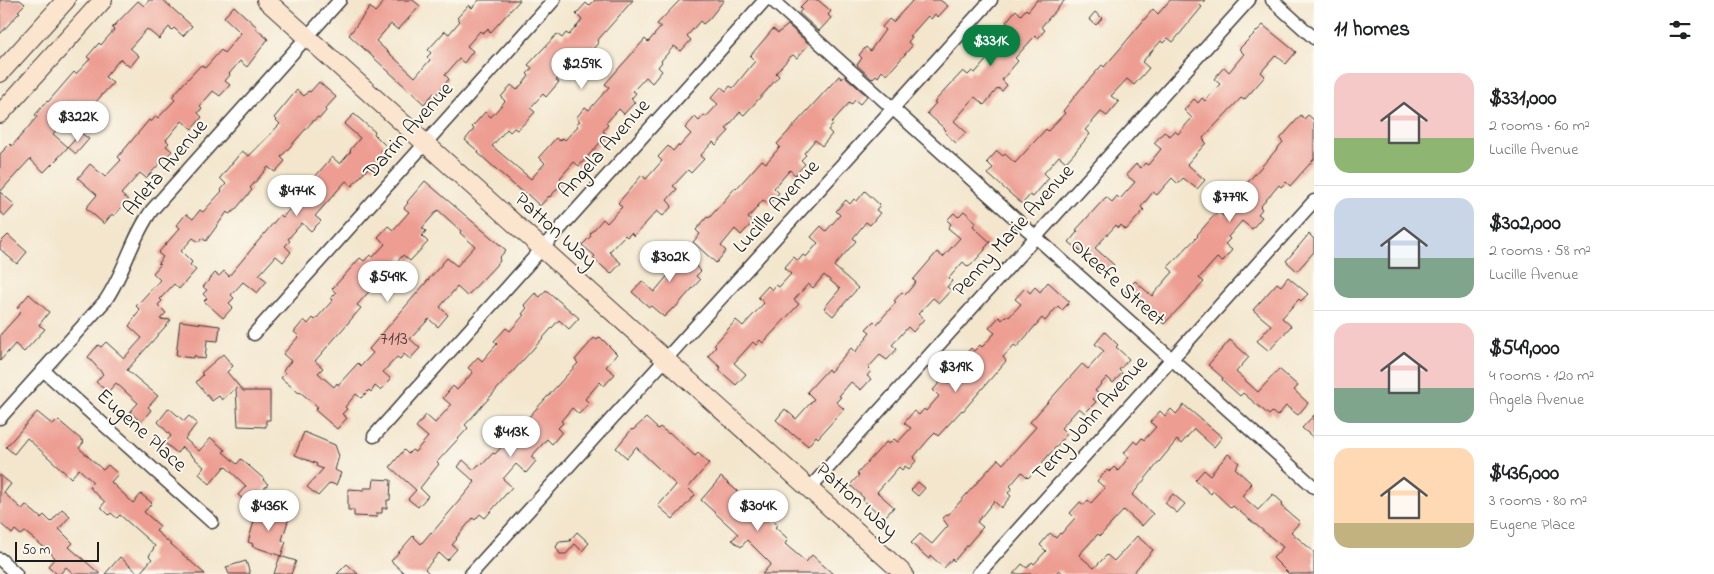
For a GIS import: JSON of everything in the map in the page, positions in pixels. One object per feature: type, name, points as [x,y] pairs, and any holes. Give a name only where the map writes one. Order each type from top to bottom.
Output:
[{"type":"street","points":[[0,73],[66,0]]},
{"type":"street","points":[[0,114],[103,0]]},
{"type":"street","name":"Patton Way","points":[[266,0],[904,574]]},
{"type":"street","name":"Arleta Avenue","points":[[0,418],[105,301],[115,287],[134,240],[152,210],[340,0]]},
{"type":"street","name":"Darrin Avenue","points":[[254,334],[554,0]]},
{"type":"street","name":"Angela Avenue","points":[[374,436],[765,0]]},
{"type":"street","name":"Okeefe Street","points":[[772,0],[1314,487]]},
{"type":"street","name":"Lucille Avenue","points":[[472,574],[991,0]]},
{"type":"street","name":"Penny Marie Avenue","points":[[809,489],[1248,0]]},
{"type":"street","points":[[1272,0],[1314,38]]},
{"type":"street","name":"Terry John Avenue","points":[[978,574],[1314,200]]},
{"type":"street","name":"Eugene Place","points":[[43,370],[212,522]]},
{"type":"street","points":[[0,559],[16,574]]},
{"type":"building","points":[[0,0],[20,0],[25,4],[0,34]]},
{"type":"building","points":[[149,0],[163,0],[192,26],[183,36],[174,28],[172,30],[169,27],[159,39],[147,29],[130,48],[139,56],[130,67],[120,59],[105,77],[113,83],[76,124],[67,117],[53,134],[68,147],[44,172],[30,159],[0,192],[0,154],[10,144],[12,146],[37,117],[35,115],[47,101],[74,72],[76,74],[90,59],[87,57],[99,43],[101,45],[114,30],[112,28],[138,1],[144,6]]},
{"type":"building","points":[[386,0],[413,0],[420,6],[398,30],[391,24],[376,41],[415,77],[430,60],[427,57],[431,53],[428,50],[445,31],[449,34],[460,21],[457,18],[469,5],[472,8],[479,0],[520,0],[490,33],[488,29],[482,33],[480,31],[467,46],[473,51],[464,63],[459,59],[445,75],[449,79],[436,95],[434,93],[424,104],[349,35],[370,7],[375,12]]},
{"type":"building","points":[[595,0],[633,0],[597,41],[598,43],[580,65],[574,60],[573,62],[570,60],[558,74],[560,76],[556,80],[559,82],[546,97],[543,94],[530,108],[535,112],[527,121],[517,130],[514,128],[510,132],[507,129],[492,146],[531,179],[545,163],[539,157],[556,138],[560,141],[563,138],[565,140],[578,126],[576,124],[580,121],[576,118],[585,107],[589,110],[609,87],[605,84],[645,39],[648,42],[661,27],[657,24],[680,0],[724,0],[709,19],[703,24],[700,21],[687,36],[691,40],[681,51],[674,46],[661,61],[658,67],[662,71],[652,83],[646,77],[633,91],[636,93],[631,99],[635,102],[624,114],[619,109],[606,123],[608,125],[603,131],[607,135],[579,166],[574,162],[560,178],[564,181],[540,206],[525,192],[524,194],[465,140],[474,129],[472,127],[485,112],[491,117],[505,101],[501,97],[511,85],[517,90],[529,76],[527,74],[532,68],[528,65],[539,53],[557,34],[562,38],[566,33],[569,35],[582,20],[576,14],[586,3],[589,6]]},
{"type":"building","points":[[807,0],[818,0],[831,11],[828,15],[831,18],[819,31],[799,13],[802,9],[800,7]]},
{"type":"building","points":[[913,0],[940,0],[948,6],[938,17],[935,14],[931,19],[928,16],[910,36],[912,37],[908,42],[912,46],[887,75],[882,71],[878,77],[876,75],[872,79],[857,65],[862,58],[859,55],[866,47],[870,51],[885,30],[882,27],[889,19],[893,22]]},
{"type":"building","points":[[1037,0],[1065,0],[1041,27],[1045,30],[1038,38],[1035,36],[1015,58],[1018,61],[1002,80],[1007,85],[1002,91],[998,88],[984,105],[975,97],[954,121],[966,132],[956,143],[944,132],[946,130],[927,113],[936,103],[934,102],[963,71],[968,75],[972,71],[975,73],[988,58],[980,51],[989,41],[994,45],[998,40],[1001,42],[1013,29],[1006,22],[1016,10],[1021,15],[1026,9],[1028,11]]},
{"type":"building","points":[[1170,0],[1205,0],[1200,5],[1202,7],[1173,42],[1168,38],[1163,43],[1161,41],[1142,62],[1149,68],[1134,85],[1127,79],[1111,96],[1119,102],[1107,116],[1101,112],[1085,130],[1090,134],[1066,162],[1059,156],[1044,173],[1049,178],[1033,197],[1030,195],[1022,204],[988,174],[993,168],[987,162],[997,151],[1003,156],[1005,154],[1015,163],[1046,129],[1048,131],[1065,113],[1063,111],[1079,91],[1102,65],[1104,67],[1153,9],[1158,14]]},
{"type":"building","points":[[234,6],[268,39],[247,67],[240,61],[229,74],[225,81],[230,85],[220,96],[213,91],[200,106],[202,108],[198,113],[202,117],[192,129],[182,121],[166,140],[169,143],[166,146],[172,151],[146,178],[140,173],[121,194],[128,200],[104,224],[86,208],[97,195],[78,178],[90,164],[105,177],[121,160],[118,157],[149,120],[151,122],[156,116],[158,118],[175,100],[172,97],[201,65],[205,68],[221,50],[224,53],[241,33],[224,17]]},
{"type":"building","points":[[1095,12],[1102,18],[1096,25],[1089,19]]},
{"type":"building","points":[[788,25],[809,44],[797,58],[793,55],[789,58],[776,73],[779,76],[767,90],[744,115],[740,112],[726,129],[729,131],[716,145],[713,142],[700,156],[704,159],[691,173],[688,170],[673,186],[677,189],[667,200],[672,206],[663,216],[657,211],[634,236],[631,233],[627,237],[625,235],[609,252],[621,263],[611,274],[582,245],[603,219],[607,223],[622,207],[618,203],[642,175],[646,179],[662,161],[658,157],[668,146],[673,151],[691,134],[685,128],[695,117],[699,121],[704,115],[706,117],[718,104],[711,98],[721,87],[726,91],[730,86],[733,88],[755,61],[750,56],[773,29],[778,33]]},
{"type":"building","points":[[1263,25],[1296,52],[1286,64],[1276,55],[1261,72],[1265,76],[1261,81],[1244,100],[1241,98],[1203,138],[1206,143],[1187,164],[1205,180],[1197,189],[1183,178],[1178,184],[1172,178],[1157,195],[1153,192],[1141,207],[1144,210],[1126,230],[1121,225],[1119,228],[1116,225],[1095,248],[1114,265],[1106,274],[1102,270],[1100,272],[1082,256],[1084,254],[1069,242],[1078,231],[1076,230],[1106,197],[1112,202],[1117,196],[1120,199],[1135,182],[1126,175],[1136,164],[1141,168],[1145,163],[1148,165],[1161,149],[1154,143],[1164,132],[1170,136],[1175,131],[1178,134],[1192,118],[1184,110],[1194,99],[1198,103],[1202,98],[1205,101],[1220,84],[1214,79],[1224,67],[1229,72],[1244,54],[1239,49]]},
{"type":"building","points":[[839,76],[842,79],[845,76],[867,96],[860,104],[855,100],[851,105],[849,103],[831,123],[833,125],[828,130],[832,134],[822,146],[815,140],[804,153],[806,155],[801,160],[805,164],[795,175],[790,170],[774,188],[779,193],[769,204],[763,200],[748,218],[753,222],[741,235],[735,229],[721,246],[726,251],[716,263],[693,242],[700,234],[696,230],[762,160],[766,163],[780,147],[777,144]]},
{"type":"building","points":[[319,82],[336,97],[325,109],[326,111],[320,118],[318,117],[312,122],[281,157],[285,161],[275,172],[268,167],[234,211],[229,214],[227,212],[206,241],[202,238],[199,242],[193,238],[181,251],[192,262],[190,265],[196,270],[179,289],[174,284],[160,299],[162,301],[158,305],[166,313],[160,319],[171,320],[127,370],[158,396],[148,407],[151,410],[141,422],[130,412],[138,403],[116,383],[108,392],[96,382],[103,374],[88,357],[98,345],[101,347],[106,342],[124,358],[142,338],[129,326],[140,310],[136,306],[160,280],[153,273],[160,265],[158,263],[163,257],[158,253],[180,228],[177,225],[186,214],[193,219],[200,210],[203,212],[222,191],[226,184],[220,178],[242,151],[249,156],[280,124],[274,118],[297,90],[304,96]]},
{"type":"building","points":[[354,114],[375,132],[374,134],[386,146],[381,151],[385,155],[373,168],[370,166],[352,186],[346,181],[315,216],[321,221],[311,231],[302,223],[288,239],[290,241],[285,246],[291,252],[283,262],[276,256],[259,275],[267,281],[257,293],[243,282],[231,295],[234,298],[229,303],[233,307],[223,318],[204,301],[207,298],[203,294],[207,290],[203,287],[215,273],[219,276],[224,271],[229,276],[280,215],[283,217],[302,195],[294,188],[299,182],[313,179],[332,157],[340,164],[360,138],[344,124]]},
{"type":"building","points":[[1301,115],[1304,119],[1308,115],[1314,120],[1314,159],[1290,186],[1286,182],[1281,187],[1279,185],[1260,207],[1262,209],[1258,214],[1262,217],[1252,229],[1242,221],[1228,237],[1230,239],[1225,244],[1232,250],[1222,262],[1217,258],[1199,278],[1204,282],[1164,324],[1125,292],[1135,281],[1152,296],[1173,272],[1168,267],[1198,236],[1218,211],[1223,216],[1237,201],[1234,198],[1283,142],[1280,139]]},
{"type":"building","points":[[81,133],[89,139],[76,154],[68,147]]},
{"type":"building","points":[[425,181],[506,250],[499,258],[500,261],[467,296],[457,287],[440,307],[448,315],[438,327],[429,319],[410,339],[420,348],[410,359],[404,354],[400,359],[397,357],[383,372],[391,379],[380,390],[375,386],[371,392],[369,390],[361,398],[356,394],[345,407],[347,409],[342,414],[347,418],[337,429],[315,410],[318,407],[281,378],[285,373],[283,371],[291,361],[283,354],[299,336],[294,332],[304,320],[308,324],[313,318],[315,320],[333,300],[331,298],[336,293],[332,289],[360,258],[364,261],[370,255],[373,257],[385,244],[378,237],[388,226],[393,230],[409,212],[404,208]],"holes":[[[438,210],[461,231],[460,233],[475,246],[457,266],[447,258],[369,349],[373,353],[361,366],[358,363],[334,387],[318,373],[323,368],[315,361],[361,308],[357,305],[375,285],[380,281],[383,284],[395,271],[392,268],[403,255],[410,261],[428,242],[422,236],[426,231],[422,228]]]},
{"type":"building","points":[[865,191],[880,205],[876,210],[880,213],[870,225],[866,222],[853,238],[856,241],[834,266],[858,288],[833,316],[824,308],[840,289],[824,275],[813,288],[808,284],[794,300],[799,304],[763,343],[760,340],[756,345],[753,342],[734,363],[746,374],[736,385],[719,370],[721,368],[708,356],[716,347],[714,345],[736,320],[743,326],[764,303],[758,297],[768,286],[772,290],[776,285],[779,287],[791,274],[784,268],[794,257],[798,261],[803,255],[806,257],[818,243],[811,237],[821,226],[826,231],[840,215],[836,211],[846,200],[850,204],[854,199],[857,201]]},
{"type":"building","points":[[0,192],[15,205],[5,216],[0,212]]},
{"type":"building","points":[[964,211],[976,222],[973,226],[990,242],[985,250],[968,267],[963,262],[949,278],[952,281],[947,287],[951,290],[939,303],[933,298],[918,314],[924,319],[913,332],[908,327],[892,345],[897,349],[887,360],[880,355],[868,368],[871,371],[867,376],[871,379],[861,390],[851,382],[836,402],[844,409],[818,438],[816,436],[808,446],[776,420],[785,409],[796,419],[814,399],[807,392],[828,369],[830,372],[851,348],[855,352],[870,332],[866,329],[874,321],[877,324],[902,292],[905,295],[916,282],[913,280],[937,252],[943,257],[960,238],[948,228],[951,224],[947,220],[954,213],[958,217]]},
{"type":"building","points":[[1309,234],[1314,239],[1314,252],[1297,271],[1286,261]]},
{"type":"building","points":[[8,235],[27,252],[17,264],[0,249],[0,243]]},
{"type":"building","points":[[658,246],[672,259],[679,251],[701,271],[696,276],[700,280],[674,309],[664,317],[632,292],[642,281],[654,292],[670,273],[650,255]]},
{"type":"building","points":[[1288,277],[1308,294],[1301,301],[1299,299],[1282,318],[1291,326],[1269,351],[1257,341],[1271,325],[1253,310],[1277,283],[1281,286]]},
{"type":"building","points":[[1048,282],[1070,302],[1062,310],[1058,306],[1045,321],[1042,318],[1017,347],[1014,345],[1003,357],[1006,361],[963,411],[938,436],[935,433],[929,439],[913,458],[916,461],[909,469],[905,466],[902,470],[899,467],[877,492],[894,507],[884,518],[863,500],[864,498],[850,485],[859,475],[857,474],[886,442],[889,444],[894,439],[898,442],[911,428],[904,423],[914,411],[919,415],[924,409],[926,411],[939,396],[933,390],[943,379],[948,383],[952,379],[954,381],[968,365],[961,359],[971,348],[974,351],[980,345],[982,347],[995,333],[989,328],[999,317],[1002,320],[1007,315],[1009,317],[1021,304],[1015,299],[1025,288],[1030,293],[1035,287],[1040,292]]},
{"type":"building","points":[[546,290],[579,318],[569,329],[559,320],[465,425],[468,428],[437,462],[439,464],[420,488],[428,496],[418,507],[408,499],[416,490],[390,467],[404,450],[408,454],[412,450],[415,452],[428,437],[416,427],[426,415],[435,423],[451,405],[443,398],[453,386],[457,390],[473,372],[468,368],[478,357],[482,361],[497,344],[494,341],[506,328],[510,331],[524,315],[522,314],[527,308],[524,305],[535,293],[540,297]]},
{"type":"building","points":[[29,294],[49,312],[39,325],[45,329],[24,352],[15,344],[0,361],[0,335],[21,312],[17,308]]},
{"type":"building","points":[[180,321],[220,326],[218,341],[207,340],[205,359],[198,358],[195,355],[193,358],[176,356]]},
{"type":"building","points":[[1105,332],[1118,345],[1116,347],[1129,359],[1119,370],[1122,373],[1113,383],[1107,377],[1095,391],[1098,393],[1093,399],[1096,402],[1085,413],[1079,408],[1061,428],[1067,434],[1028,478],[1022,472],[1010,486],[1012,488],[1008,493],[1011,496],[1001,508],[994,501],[977,522],[983,527],[954,561],[952,559],[944,568],[931,556],[929,559],[911,543],[920,534],[932,544],[948,526],[943,519],[945,515],[949,514],[998,459],[1003,464],[1036,427],[1030,422],[1082,364],[1088,369],[1104,351],[1095,344]]},
{"type":"building","points":[[600,337],[617,354],[606,367],[615,374],[604,386],[600,382],[585,399],[589,403],[579,414],[572,408],[561,421],[563,423],[558,428],[562,432],[552,444],[547,439],[531,457],[536,461],[526,473],[516,464],[503,479],[512,487],[485,518],[480,514],[475,520],[473,518],[456,538],[452,545],[457,549],[447,560],[439,553],[425,569],[430,574],[405,574],[391,561],[413,536],[421,544],[475,482],[458,467],[463,460],[474,470],[478,465],[483,464],[493,453],[495,454],[578,363],[575,360],[594,338],[597,340]]},
{"type":"building","points":[[1230,340],[1249,357],[1236,372],[1258,392],[1279,369],[1298,386],[1294,390],[1308,403],[1298,415],[1286,406],[1277,416],[1272,412],[1269,415],[1243,393],[1240,396],[1208,365]]},
{"type":"building","points":[[223,354],[233,366],[227,372],[243,391],[270,391],[270,420],[266,420],[266,427],[238,426],[236,388],[222,400],[219,396],[212,401],[196,382],[203,375],[201,373]]},
{"type":"building","points":[[1184,405],[1222,437],[1214,447],[1194,429],[1181,444],[1177,440],[1132,495],[1153,514],[1142,526],[1124,510],[1079,555],[1094,568],[1107,555],[1114,561],[1137,536],[1153,550],[1132,574],[1064,574],[1059,570],[1055,574],[1013,574],[1022,564],[1027,568],[1032,562],[1034,564],[1046,551],[1040,545],[1050,533],[1056,538],[1061,534],[1075,518],[1070,513],[1080,502],[1084,505],[1088,500],[1091,503],[1105,488],[1097,481],[1107,470],[1109,472],[1114,467],[1118,471],[1129,457],[1124,453],[1134,441],[1137,444],[1142,438],[1144,440],[1156,427],[1150,422],[1160,411],[1165,416],[1171,409],[1176,414]]},
{"type":"building","points":[[169,408],[184,421],[189,416],[197,423],[185,439],[199,451],[211,438],[237,464],[241,459],[264,479],[268,484],[250,505],[238,495],[246,486],[225,466],[210,484],[199,474],[204,467],[182,447],[177,453],[165,443],[171,436],[158,422]]},
{"type":"building","points":[[37,412],[53,425],[58,420],[84,442],[79,448],[103,470],[108,465],[118,474],[111,482],[133,503],[141,494],[152,503],[144,512],[160,526],[156,531],[205,574],[139,574],[152,559],[149,556],[155,546],[120,515],[117,518],[111,513],[109,515],[101,507],[105,502],[89,486],[93,482],[79,469],[71,478],[27,438],[14,454],[6,447]]},
{"type":"building","points":[[1314,415],[1314,438],[1302,428]]},
{"type":"building","points":[[646,418],[658,429],[660,427],[670,433],[695,456],[698,453],[709,463],[688,488],[695,495],[673,519],[658,506],[676,485],[636,447],[627,458],[616,448],[632,429]]},
{"type":"building","points":[[304,432],[335,445],[339,456],[335,470],[341,473],[336,485],[330,483],[318,496],[307,487],[323,469],[316,466],[317,464],[295,455]]},
{"type":"building","points":[[1228,454],[1239,463],[1235,468],[1251,483],[1242,496],[1258,510],[1273,494],[1283,503],[1281,506],[1300,522],[1291,532],[1314,552],[1314,574],[1289,574],[1273,558],[1283,547],[1233,506],[1231,508],[1213,491],[1211,494],[1195,480],[1204,470],[1210,475]]},
{"type":"building","points":[[0,475],[11,484],[4,493],[22,509],[26,505],[41,518],[44,515],[51,522],[62,509],[70,516],[59,529],[73,543],[69,547],[100,574],[74,574],[66,567],[60,574],[57,574],[48,566],[55,558],[51,553],[25,532],[21,535],[15,530],[12,534],[0,523]]},
{"type":"building","points":[[721,477],[752,504],[749,506],[763,519],[766,514],[774,521],[777,525],[775,527],[788,539],[785,544],[806,562],[812,555],[833,574],[762,574],[771,564],[747,540],[741,547],[732,540],[738,534],[701,500]]},
{"type":"building","points":[[374,479],[391,480],[390,500],[387,500],[387,508],[382,508],[382,513],[377,513],[377,517],[354,516],[354,510],[348,510],[348,489],[364,490],[364,488],[373,488]]},
{"type":"building","points":[[918,482],[925,488],[918,496],[911,490]]},
{"type":"building","points":[[1173,494],[1185,504],[1177,513],[1165,503]]},
{"type":"building","points":[[258,508],[289,518],[282,540],[286,542],[281,556],[252,546],[253,544],[248,542]]},
{"type":"building","points":[[577,532],[589,543],[582,551],[575,544],[566,554],[560,554],[556,547],[559,542],[571,541]]},
{"type":"building","points":[[280,556],[296,561],[291,574],[274,574]]},
{"type":"building","points":[[120,557],[139,574],[105,574]]},
{"type":"building","points":[[246,561],[250,574],[229,574],[226,567]]},
{"type":"building","points":[[347,564],[358,574],[337,574]]}]
